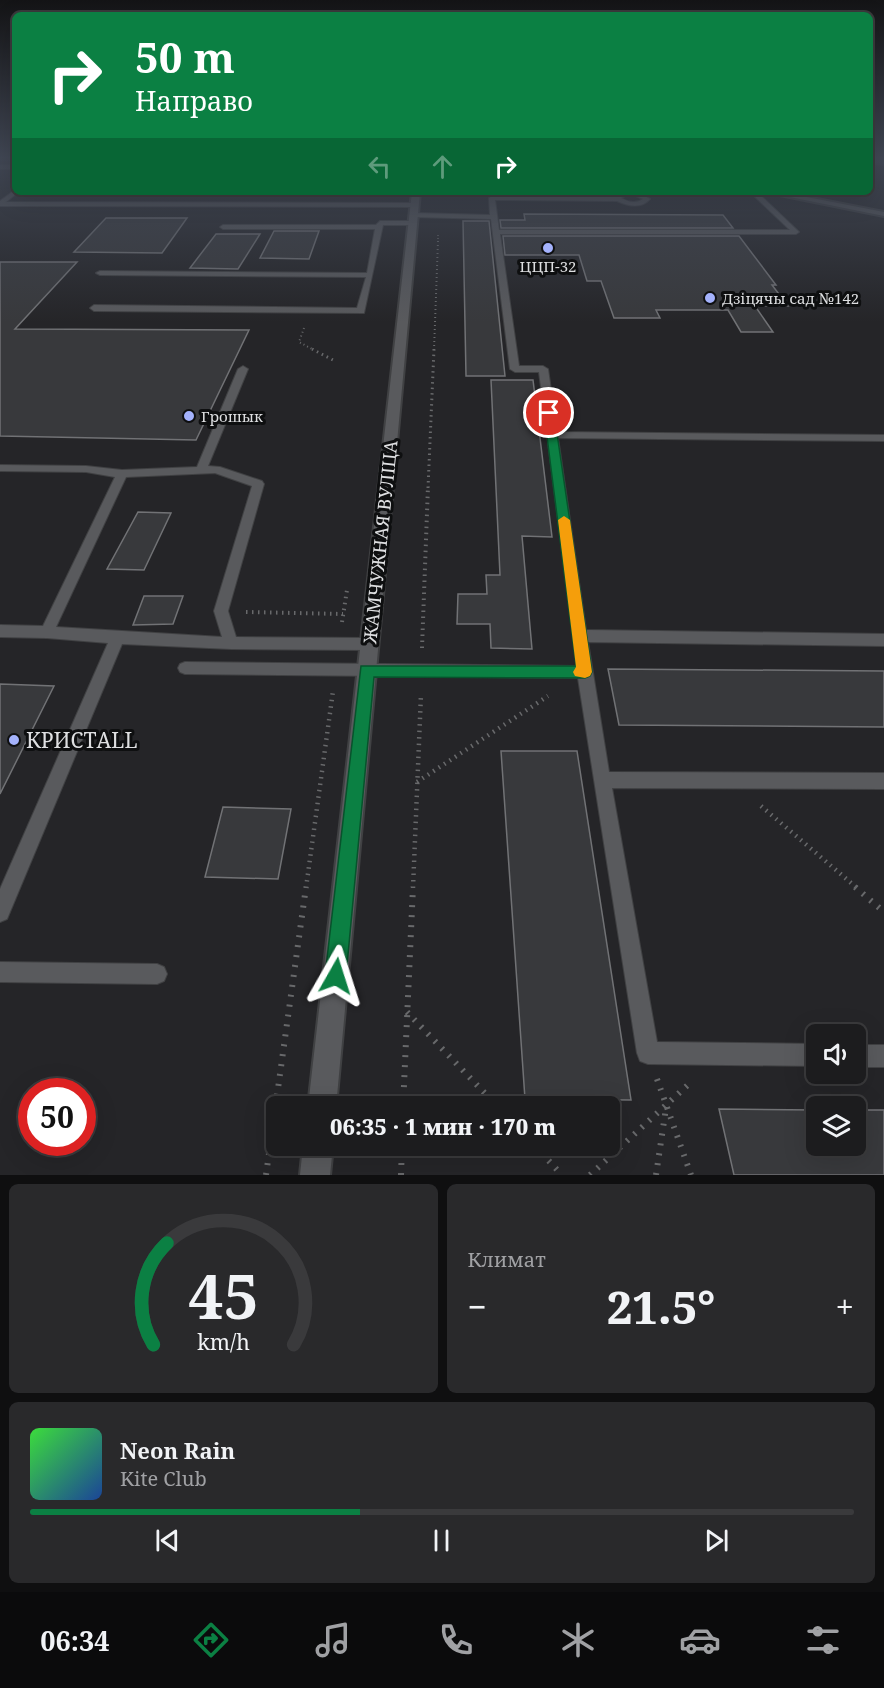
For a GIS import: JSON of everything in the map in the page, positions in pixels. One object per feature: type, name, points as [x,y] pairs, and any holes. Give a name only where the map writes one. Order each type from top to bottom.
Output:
[{"type":"main road","name":"ЖАМЧУЖНАЯ ВУЛІЦА","points":[[323,1096],[414,212]]},
{"type":"main road","points":[[315,1175],[317,1156]]},
{"type":"lane","points":[[94,308],[361,311],[380,223],[407,212]]},
{"type":"lane","points":[[424,212],[439,216],[494,217]]},
{"type":"lane","points":[[493,212],[515,369],[543,369],[585,672],[648,1053],[806,1055]]},
{"type":"lane","points":[[497,232],[796,232],[774,212]]},
{"type":"lane","points":[[223,227],[379,227]]},
{"type":"lane","points":[[100,273],[370,274]]},
{"type":"lane","points":[[201,470],[243,369]]},
{"type":"lane","points":[[552,435],[884,438]]},
{"type":"lane","points":[[0,468],[86,469],[122,474],[216,469],[258,484],[221,611],[231,643]]},
{"type":"lane","points":[[47,632],[122,474]]},
{"type":"lane","points":[[0,631],[231,643],[369,644]]},
{"type":"lane","points":[[580,636],[884,640]]},
{"type":"lane","points":[[0,912],[117,638]]},
{"type":"lane","points":[[185,668],[585,672]]},
{"type":"lane","points":[[602,780],[884,781]]},
{"type":"lane","points":[[0,972],[157,974]]},
{"type":"lane","points":[[866,1056],[884,1056]]},
{"type":"path","points":[[403,1096],[439,216]]},
{"type":"path","points":[[221,611],[343,614],[340,644]]},
{"type":"path","points":[[266,1175],[336,670]]},
{"type":"path","points":[[416,783],[585,672]]},
{"type":"path","points":[[731,780],[884,912]]},
{"type":"path","points":[[407,1011],[488,1096]]},
{"type":"path","points":[[648,1053],[691,1175]]},
{"type":"path","points":[[590,1175],[698,1076]]},
{"type":"path","points":[[656,1175],[667,1105]]},
{"type":"path","points":[[401,1175],[402,1156]]},
{"type":"path","points":[[544,1156],[562,1175]]},
{"type":"building","points":[[524,214],[723,215],[733,228],[501,228],[500,220],[525,220]]},
{"type":"building","points":[[106,218],[187,218],[162,253],[74,252]]},
{"type":"building","points":[[463,221],[489,221],[505,376],[466,376]]},
{"type":"building","points":[[274,231],[319,231],[309,259],[260,258]]},
{"type":"building","points":[[216,234],[260,234],[238,269],[190,268]]},
{"type":"building","points":[[503,236],[739,236],[776,285],[772,285],[788,306],[755,306],[773,332],[741,332],[728,310],[656,310],[660,318],[614,318],[601,281],[587,281],[579,255],[505,255]]},
{"type":"building","points":[[0,262],[77,262],[15,329],[249,330],[196,440],[0,436]]},
{"type":"building","points":[[491,380],[533,380],[552,537],[522,536],[532,649],[491,648],[490,624],[457,624],[458,594],[487,594],[486,575],[500,575]]},
{"type":"building","points":[[138,512],[171,513],[144,570],[107,569]]},
{"type":"building","points":[[144,596],[183,596],[173,624],[133,625]]},
{"type":"building","points":[[608,669],[884,671],[884,727],[619,725]]},
{"type":"building","name":"КРИСТАLL","points":[[0,684],[54,686],[0,794]]},
{"type":"building","points":[[501,751],[577,751],[631,1100],[620,1100],[620,1096],[525,1096]]},
{"type":"building","points":[[223,807],[291,809],[278,879],[205,877]]},
{"type":"building","points":[[719,1109],[806,1110],[806,1156],[866,1156],[866,1110],[884,1110],[884,1175],[734,1175]]},
{"type":"slow traffic","points":[[564,520],[585,672],[581,672]]},
{"type":"place","name":"ЦЦП-32","points":[[548,248]]},
{"type":"place","name":"Дзіцячы сад №142","points":[[710,298]]},
{"type":"place","name":"Грошык","points":[[189,416]]},
{"type":"place","name":"КРИСТАLL","points":[[14,740]]},
{"type":"route","points":[[336,976],[367,671],[585,672],[549,413]]}]
